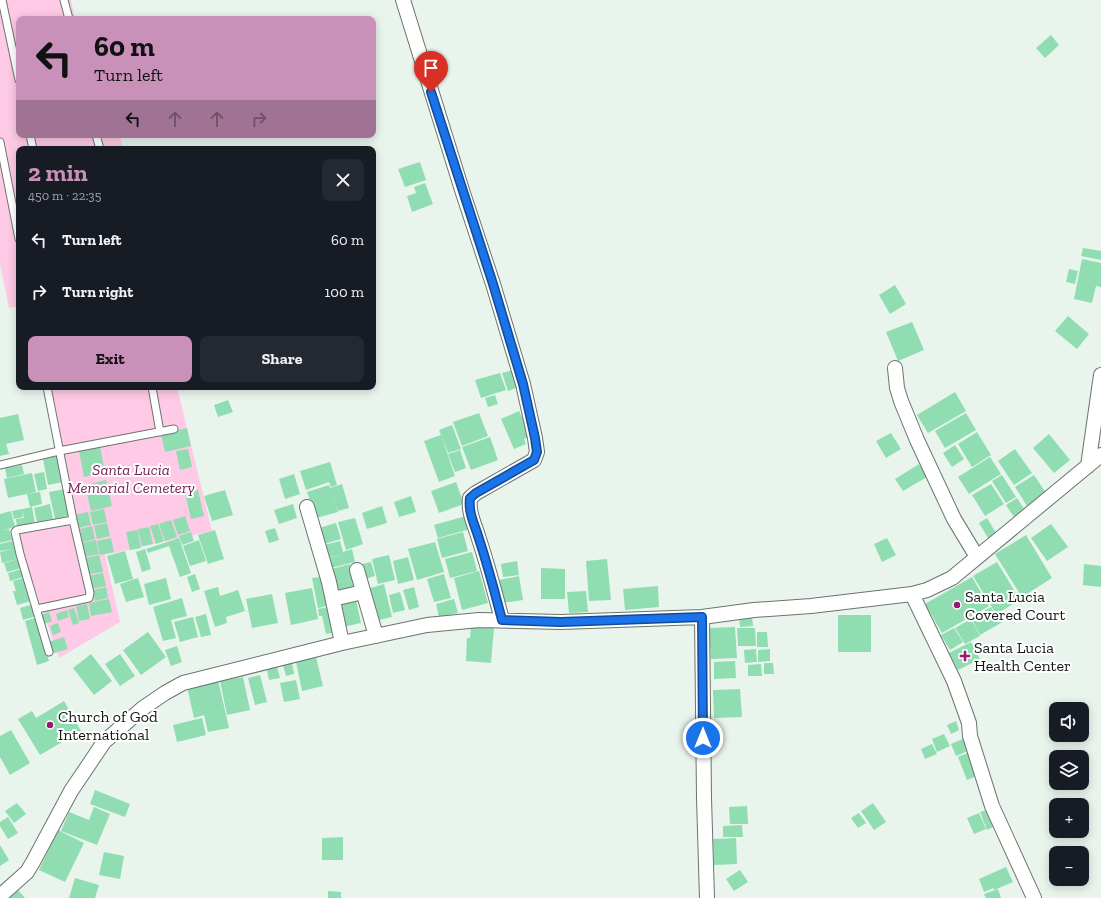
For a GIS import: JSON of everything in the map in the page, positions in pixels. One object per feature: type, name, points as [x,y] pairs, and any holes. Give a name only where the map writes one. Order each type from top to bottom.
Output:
[{"type":"street","points":[[403,0],[496,291],[523,384],[535,438],[537,452],[534,460],[476,493],[470,498],[470,514],[479,538],[502,620]]},
{"type":"street","points":[[895,368],[897,388],[917,440],[954,519],[977,557]]},
{"type":"street","points":[[1088,466],[1101,375]]},
{"type":"street","points":[[0,896],[26,872],[33,862],[71,791],[104,742],[143,708],[183,682],[342,643],[427,625],[479,620],[561,622],[702,617],[754,610],[811,606],[912,594],[927,590],[952,578],[1101,455]]},
{"type":"street","points":[[307,507],[333,599],[342,643]]},
{"type":"street","points":[[357,570],[376,636]]},
{"type":"street","points":[[333,599],[363,592]]},
{"type":"street","points":[[912,594],[954,680],[969,723],[970,736],[992,806],[1034,898]]},
{"type":"street","points":[[702,617],[704,798],[707,898]]},
{"type":"lane","points":[[2,0],[16,66]]},
{"type":"lane","points":[[64,0],[68,16]]},
{"type":"lane","points":[[0,144],[16,224]]},
{"type":"lane","points":[[37,609],[89,598],[90,593],[73,520],[48,390]]},
{"type":"lane","points":[[153,390],[160,432]]},
{"type":"lane","points":[[0,465],[59,451],[174,428]]},
{"type":"lane","points":[[50,652],[15,532],[17,530],[73,520]]},
{"type":"green space","points":[[0,0],[71,0],[74,16],[16,16],[16,138],[121,138],[122,146],[16,146],[16,307],[9,308],[0,264]]},
{"type":"green space","name":"Santa Lucia Memorial Cemetery","points":[[46,390],[178,390],[212,531],[105,555],[120,622],[59,658],[16,534],[73,524]]},
{"type":"building","points":[[1051,35],[1059,45],[1045,58],[1036,48]]},
{"type":"building","points":[[420,162],[426,180],[405,187],[398,169]]},
{"type":"building","points":[[425,183],[433,204],[412,212],[407,196],[416,193],[414,187]]},
{"type":"building","points":[[1083,248],[1101,251],[1101,260],[1081,256]]},
{"type":"building","points":[[1082,259],[1101,263],[1101,287],[1096,286],[1092,303],[1074,299]]},
{"type":"building","points":[[1069,269],[1078,271],[1075,284],[1066,282]]},
{"type":"building","points":[[895,285],[906,304],[890,314],[879,295]]},
{"type":"building","points":[[1068,316],[1089,334],[1077,349],[1055,331]]},
{"type":"building","points":[[912,322],[924,350],[898,361],[886,332]]},
{"type":"building","points":[[516,369],[521,386],[508,391],[502,373]]},
{"type":"building","points":[[500,373],[506,390],[481,398],[475,380]]},
{"type":"building","points":[[955,392],[966,411],[928,433],[917,415]]},
{"type":"building","points":[[495,395],[498,404],[488,407],[485,398]]},
{"type":"building","points":[[228,400],[233,412],[218,417],[214,405]]},
{"type":"building","points":[[519,411],[531,436],[524,439],[526,444],[514,449],[501,419]]},
{"type":"building","points":[[479,413],[488,436],[462,446],[453,422]]},
{"type":"building","points":[[966,413],[976,430],[945,448],[935,431]]},
{"type":"building","points":[[18,414],[24,440],[6,444],[9,454],[0,456],[0,418]]},
{"type":"building","points":[[452,425],[461,449],[448,453],[439,430]]},
{"type":"building","points":[[187,428],[191,446],[165,452],[161,434]]},
{"type":"building","points":[[977,432],[991,455],[972,467],[958,444]]},
{"type":"building","points":[[891,433],[901,449],[886,458],[876,441]]},
{"type":"building","points":[[1049,434],[1070,460],[1054,473],[1033,448]]},
{"type":"building","points":[[441,435],[455,476],[439,482],[424,441]]},
{"type":"building","points":[[490,437],[498,460],[471,470],[462,447]]},
{"type":"building","points":[[955,445],[964,459],[952,467],[943,453]]},
{"type":"building","points":[[100,447],[105,472],[84,477],[79,451]]},
{"type":"building","points":[[188,449],[192,467],[180,470],[176,451]]},
{"type":"building","points":[[1015,449],[1032,473],[1014,485],[998,461]]},
{"type":"building","points":[[460,450],[466,468],[455,472],[448,454]]},
{"type":"building","points":[[57,456],[63,482],[48,485],[43,459]]},
{"type":"building","points":[[990,457],[1001,474],[969,494],[958,477]]},
{"type":"building","points":[[330,462],[337,485],[331,487],[329,482],[306,490],[300,471]]},
{"type":"building","points":[[919,464],[927,477],[903,491],[895,479]]},
{"type":"building","points":[[22,465],[24,474],[7,478],[5,468]]},
{"type":"building","points":[[44,472],[47,489],[38,491],[34,474]]},
{"type":"building","points":[[32,473],[36,492],[8,498],[4,479]]},
{"type":"building","points":[[294,474],[300,494],[285,499],[279,479]]},
{"type":"building","points":[[1002,475],[1016,497],[1006,503],[992,481]]},
{"type":"building","points":[[1034,475],[1046,493],[1027,506],[1015,487]]},
{"type":"building","points":[[106,480],[112,506],[91,511],[85,485]]},
{"type":"building","points":[[456,482],[464,504],[439,513],[431,491]]},
{"type":"building","points":[[342,484],[349,508],[338,511],[332,495],[338,512],[316,518],[307,492],[329,485],[330,488]]},
{"type":"building","points":[[991,484],[1004,504],[985,516],[972,495]]},
{"type":"building","points":[[65,489],[71,515],[55,519],[49,492]]},
{"type":"building","points":[[198,490],[204,516],[191,519],[185,493]]},
{"type":"building","points":[[225,490],[233,515],[212,521],[204,496]]},
{"type":"building","points":[[40,492],[42,504],[30,507],[27,494]]},
{"type":"building","points":[[411,496],[416,512],[399,517],[394,502]]},
{"type":"building","points":[[1017,498],[1025,510],[1014,517],[1006,505]]},
{"type":"building","points":[[50,504],[53,519],[37,522],[34,508]]},
{"type":"building","points":[[293,504],[297,518],[279,524],[274,510]]},
{"type":"building","points":[[382,506],[387,523],[367,529],[362,513]]},
{"type":"building","points":[[32,507],[35,524],[17,527],[16,519],[24,518],[22,509]]},
{"type":"building","points":[[22,509],[23,517],[14,519],[12,511]]},
{"type":"building","points":[[104,509],[107,522],[93,525],[90,512]]},
{"type":"building","points":[[11,511],[15,527],[0,531],[0,514]]},
{"type":"building","points":[[88,512],[91,525],[78,528],[75,515]]},
{"type":"building","points":[[185,516],[190,531],[178,535],[173,520]]},
{"type":"building","points":[[466,516],[470,529],[438,538],[434,525]]},
{"type":"building","points":[[355,518],[363,544],[346,550],[338,522]]},
{"type":"building","points":[[987,518],[996,533],[988,538],[979,523]]},
{"type":"building","points":[[171,520],[177,537],[165,541],[159,524]]},
{"type":"building","points":[[107,523],[110,536],[97,539],[94,526]]},
{"type":"building","points":[[336,523],[341,539],[324,544],[319,528]]},
{"type":"building","points":[[158,524],[164,541],[156,544],[150,526]]},
{"type":"building","points":[[1051,524],[1068,547],[1047,561],[1031,538]]},
{"type":"building","points":[[92,526],[95,539],[83,542],[80,529]]},
{"type":"building","points":[[149,527],[153,544],[142,546],[138,529]]},
{"type":"building","points":[[275,528],[279,540],[269,543],[265,531]]},
{"type":"building","points":[[9,529],[12,540],[0,543],[0,531]]},
{"type":"building","points":[[138,530],[141,548],[130,550],[126,532]]},
{"type":"building","points":[[215,530],[224,559],[208,564],[198,535]]},
{"type":"building","points":[[191,532],[194,541],[182,545],[179,536]]},
{"type":"building","points":[[463,532],[468,551],[442,558],[437,539]]},
{"type":"building","points":[[1026,535],[1052,578],[1022,597],[995,554]]},
{"type":"building","points":[[111,538],[114,552],[100,555],[97,541]]},
{"type":"building","points":[[179,538],[191,573],[180,577],[169,546],[148,553],[146,549]]},
{"type":"building","points":[[887,538],[896,555],[882,562],[874,544]]},
{"type":"building","points":[[96,540],[99,554],[84,557],[81,543]]},
{"type":"building","points":[[199,540],[206,561],[190,566],[183,546]]},
{"type":"building","points":[[12,541],[18,559],[2,563],[0,552],[12,549],[0,551],[0,544]]},
{"type":"building","points":[[340,541],[343,552],[352,549],[355,562],[331,568],[329,558],[344,554],[327,558],[324,545]]},
{"type":"building","points":[[435,542],[444,572],[417,580],[408,549]]},
{"type":"building","points":[[145,549],[151,569],[142,572],[136,552]]},
{"type":"building","points":[[125,551],[133,579],[115,584],[107,556]]},
{"type":"building","points":[[472,552],[477,571],[450,578],[445,559]]},
{"type":"building","points":[[99,555],[103,572],[89,574],[86,558]]},
{"type":"building","points":[[389,555],[395,580],[378,584],[372,559]]},
{"type":"building","points":[[408,557],[414,580],[398,584],[393,561]]},
{"type":"building","points":[[19,559],[22,568],[7,572],[4,563]]},
{"type":"building","points":[[607,559],[611,600],[589,601],[586,561]]},
{"type":"building","points":[[517,561],[519,575],[503,577],[501,564]]},
{"type":"building","points":[[371,562],[375,576],[365,579],[362,564]]},
{"type":"building","points":[[997,562],[1020,600],[996,614],[973,576]]},
{"type":"building","points":[[350,564],[356,586],[338,590],[332,569]]},
{"type":"building","points":[[1084,564],[1101,566],[1101,587],[1083,585]]},
{"type":"building","points":[[541,568],[565,569],[565,599],[541,599]]},
{"type":"building","points":[[22,569],[24,577],[10,581],[8,573]]},
{"type":"building","points":[[479,571],[488,603],[462,610],[454,578]]},
{"type":"building","points":[[103,573],[106,586],[91,589],[88,576]]},
{"type":"building","points":[[195,574],[200,589],[192,592],[187,577]]},
{"type":"building","points":[[444,574],[451,598],[434,602],[427,579]]},
{"type":"building","points":[[519,576],[523,600],[502,603],[499,580]]},
{"type":"building","points":[[321,577],[327,606],[318,608],[312,578]]},
{"type":"building","name":"Santa Lucia Covered Court","points":[[972,577],[989,606],[942,633],[925,604]]},
{"type":"building","points":[[24,578],[31,601],[17,605],[13,591],[16,591],[13,581]]},
{"type":"building","points":[[138,578],[144,597],[126,602],[120,584]]},
{"type":"building","points":[[166,578],[171,599],[149,605],[144,584]]},
{"type":"building","points":[[384,584],[392,617],[375,621],[367,589]]},
{"type":"building","points":[[658,586],[659,607],[625,610],[623,589]]},
{"type":"building","points":[[106,587],[108,598],[95,601],[93,590]]},
{"type":"building","points":[[218,587],[220,596],[238,590],[245,611],[226,617],[227,623],[215,627],[204,591]]},
{"type":"building","points":[[414,587],[419,607],[409,610],[403,590]]},
{"type":"building","points":[[312,588],[318,619],[291,625],[285,593]]},
{"type":"building","points":[[586,591],[588,612],[569,613],[567,592]]},
{"type":"building","points":[[400,592],[405,610],[393,613],[389,595]]},
{"type":"building","points":[[272,594],[278,623],[252,628],[246,599]]},
{"type":"building","points":[[182,598],[187,616],[171,620],[176,638],[163,641],[153,607]]},
{"type":"building","points":[[109,599],[112,612],[91,616],[89,603]]},
{"type":"building","points":[[454,599],[458,613],[439,617],[436,604]]},
{"type":"building","points":[[356,600],[361,623],[343,627],[338,604]]},
{"type":"building","points":[[34,604],[37,616],[23,620],[20,608]]},
{"type":"building","points":[[87,604],[90,619],[79,621],[76,606]]},
{"type":"building","points":[[328,607],[336,632],[326,634],[322,616],[319,616],[318,609]]},
{"type":"building","points":[[991,607],[995,615],[1001,612],[1006,620],[980,635],[971,618]]},
{"type":"building","points":[[74,608],[79,623],[73,625],[68,610]]},
{"type":"building","points":[[67,610],[69,617],[58,621],[56,614]]},
{"type":"building","points":[[49,612],[52,621],[44,624],[41,615]]},
{"type":"building","points":[[206,614],[211,635],[201,637],[195,617]]},
{"type":"building","points":[[838,615],[871,615],[871,652],[838,652]]},
{"type":"building","points":[[752,616],[753,626],[740,627],[739,617]]},
{"type":"building","points":[[38,617],[49,661],[37,665],[25,621]]},
{"type":"building","points":[[193,617],[198,637],[180,642],[174,622]]},
{"type":"building","points":[[971,619],[980,636],[965,644],[955,628]]},
{"type":"building","points":[[58,623],[61,632],[53,635],[50,626]]},
{"type":"building","points":[[471,626],[494,627],[491,663],[466,661],[467,638],[470,638]]},
{"type":"building","points":[[735,627],[737,658],[711,659],[709,628]]},
{"type":"building","points":[[737,628],[755,628],[756,646],[738,646]]},
{"type":"building","points":[[954,628],[963,642],[950,650],[941,635]]},
{"type":"building","points":[[148,632],[166,657],[141,675],[123,650]]},
{"type":"building","points":[[757,632],[767,632],[768,647],[757,647]]},
{"type":"building","points":[[64,637],[68,649],[51,654],[48,642]]},
{"type":"building","name":"Santa Lucia Health Center","points":[[971,642],[980,659],[958,670],[949,653]]},
{"type":"building","points":[[177,646],[182,662],[171,666],[165,650]]},
{"type":"building","points":[[756,649],[757,662],[745,663],[744,650]]},
{"type":"building","points":[[770,649],[770,661],[758,662],[758,650]]},
{"type":"building","points":[[91,654],[112,681],[94,695],[73,668]]},
{"type":"building","points":[[120,654],[135,676],[120,686],[105,664]]},
{"type":"building","points":[[316,657],[323,686],[302,691],[296,662]]},
{"type":"building","points":[[735,661],[736,678],[714,679],[714,662]]},
{"type":"building","points":[[292,663],[294,674],[286,676],[283,665]]},
{"type":"building","points":[[764,663],[773,663],[774,674],[764,674]]},
{"type":"building","points":[[761,664],[762,676],[748,676],[748,665]]},
{"type":"building","points":[[277,667],[280,678],[269,680],[267,670]]},
{"type":"building","points":[[260,675],[267,702],[255,705],[248,678]]},
{"type":"building","points":[[243,677],[250,710],[227,715],[220,681]]},
{"type":"building","points":[[218,680],[229,728],[208,732],[204,715],[194,718],[187,687]]},
{"type":"building","points":[[296,680],[300,699],[284,702],[280,683]]},
{"type":"building","points":[[740,689],[742,717],[714,718],[713,690]]},
{"type":"building","name":"Church of God International","points":[[64,701],[81,731],[40,755],[18,719],[32,711],[36,718]]},
{"type":"building","points":[[202,718],[206,735],[177,742],[173,725]]},
{"type":"building","points":[[956,721],[959,730],[951,734],[947,725]]},
{"type":"building","points":[[11,730],[30,763],[10,775],[0,757],[0,736]]},
{"type":"building","points":[[944,734],[950,746],[937,752],[932,739]]},
{"type":"building","points":[[965,738],[970,750],[956,756],[951,744]]},
{"type":"building","points":[[932,744],[937,754],[925,759],[921,749]]},
{"type":"building","points":[[970,752],[979,775],[967,780],[958,757]]},
{"type":"building","points":[[95,790],[130,804],[125,817],[90,804]]},
{"type":"building","points":[[17,803],[26,814],[14,823],[5,811]]},
{"type":"building","points":[[873,803],[886,822],[874,830],[861,811]]},
{"type":"building","points":[[747,806],[748,824],[730,824],[729,807]]},
{"type":"building","points":[[94,807],[110,814],[97,845],[61,831],[69,812],[89,820]]},
{"type":"building","points":[[986,810],[993,827],[987,830],[980,812]]},
{"type":"building","points":[[859,813],[866,823],[858,828],[851,818]]},
{"type":"building","points":[[979,813],[986,829],[974,834],[967,818]]},
{"type":"building","points":[[8,817],[18,833],[8,839],[0,826],[0,822]]},
{"type":"building","points":[[742,825],[743,837],[723,837],[723,826]]},
{"type":"building","points":[[58,830],[84,843],[65,882],[39,870]]},
{"type":"building","points":[[343,837],[343,860],[322,860],[322,838]]},
{"type":"building","points":[[736,838],[737,864],[714,865],[713,839]]},
{"type":"building","points":[[0,845],[9,860],[0,866]]},
{"type":"building","points":[[104,852],[124,856],[120,879],[99,875]]},
{"type":"building","points":[[1006,867],[1013,882],[994,890],[993,888],[984,892],[979,879]]},
{"type":"building","points":[[740,870],[748,882],[734,891],[726,879]]},
{"type":"building","points":[[75,878],[99,885],[95,898],[69,898]]},
{"type":"building","points":[[998,889],[1001,898],[986,898],[984,894]]},
{"type":"building","points":[[18,890],[25,898],[8,898]]},
{"type":"building","points":[[328,891],[341,892],[341,898],[328,898]]},
{"type":"place","name":"Santa Lucia Covered Court","points":[[957,605]]},
{"type":"place","name":"Santa Lucia Health Center","points":[[965,656]]},
{"type":"place","name":"Church of God International","points":[[50,725]]},
{"type":"route","points":[[431,92],[493,284],[523,384],[537,452],[534,460],[476,493],[470,498],[470,514],[479,538],[502,620],[561,622],[702,617],[703,738]]}]
